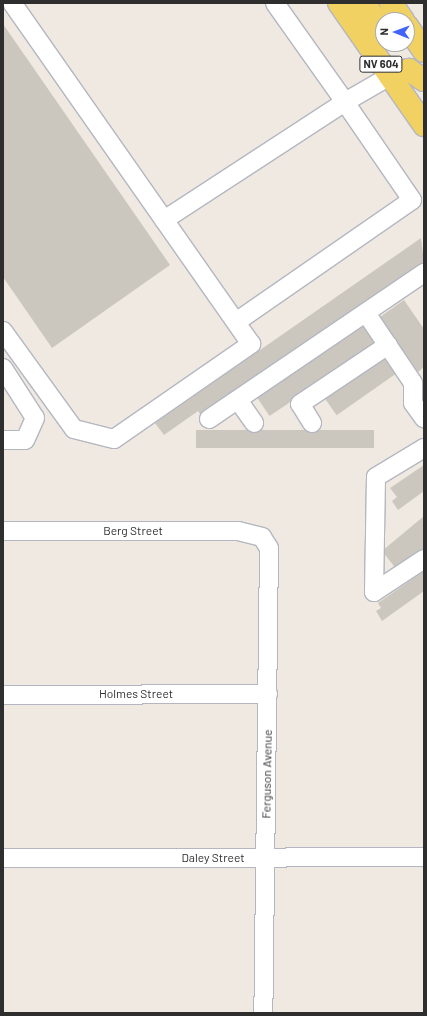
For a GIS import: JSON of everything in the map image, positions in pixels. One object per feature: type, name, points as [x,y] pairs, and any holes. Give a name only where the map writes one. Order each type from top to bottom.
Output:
[{"type":"main road","name":"NV 604","points":[[339,3],[424,125]]},
{"type":"main road","points":[[363,3],[375,18]]},
{"type":"main road","points":[[391,3],[397,12]]},
{"type":"main road","points":[[390,76],[409,70],[424,80]]},
{"type":"street","points":[[3,331],[74,429],[114,439],[251,344],[12,3]]},
{"type":"street","points":[[236,322],[412,200],[275,3]]},
{"type":"street","points":[[164,220],[345,102],[390,76]]},
{"type":"street","points":[[210,419],[424,273]]},
{"type":"street","points":[[366,313],[388,345],[419,379],[413,403],[424,418]]},
{"type":"street","points":[[312,423],[300,404],[388,345]]},
{"type":"street","points":[[3,368],[35,418],[25,440],[6,440]]},
{"type":"street","points":[[238,400],[254,423]]},
{"type":"street","points":[[424,448],[376,477],[374,592],[424,560]]},
{"type":"street","name":"Berg Street","points":[[3,532],[238,531],[262,537]]},
{"type":"street","name":"Ferguson Avenue","points":[[262,537],[269,548],[263,1013]]},
{"type":"street","name":"Holmes Street","points":[[3,695],[268,694]]},
{"type":"street","name":"Daley Street","points":[[3,858],[424,857]]},
{"type":"building","points":[[3,24],[170,265],[52,348],[3,277]]},
{"type":"building","points":[[421,238],[424,262],[202,417],[198,411],[164,435],[155,423]]},
{"type":"building","points":[[404,300],[424,329],[424,367],[418,372],[380,317]]},
{"type":"building","points":[[365,325],[377,343],[270,416],[257,398]]},
{"type":"building","points":[[386,355],[398,372],[337,415],[325,398]]},
{"type":"building","points":[[196,430],[374,430],[374,448],[196,448]]},
{"type":"building","points":[[424,465],[424,491],[398,510],[392,501],[397,497],[390,488]]},
{"type":"building","points":[[424,516],[424,550],[397,570],[382,551]]},
{"type":"building","points":[[424,571],[424,591],[382,621],[376,611],[381,608],[378,603]]}]
